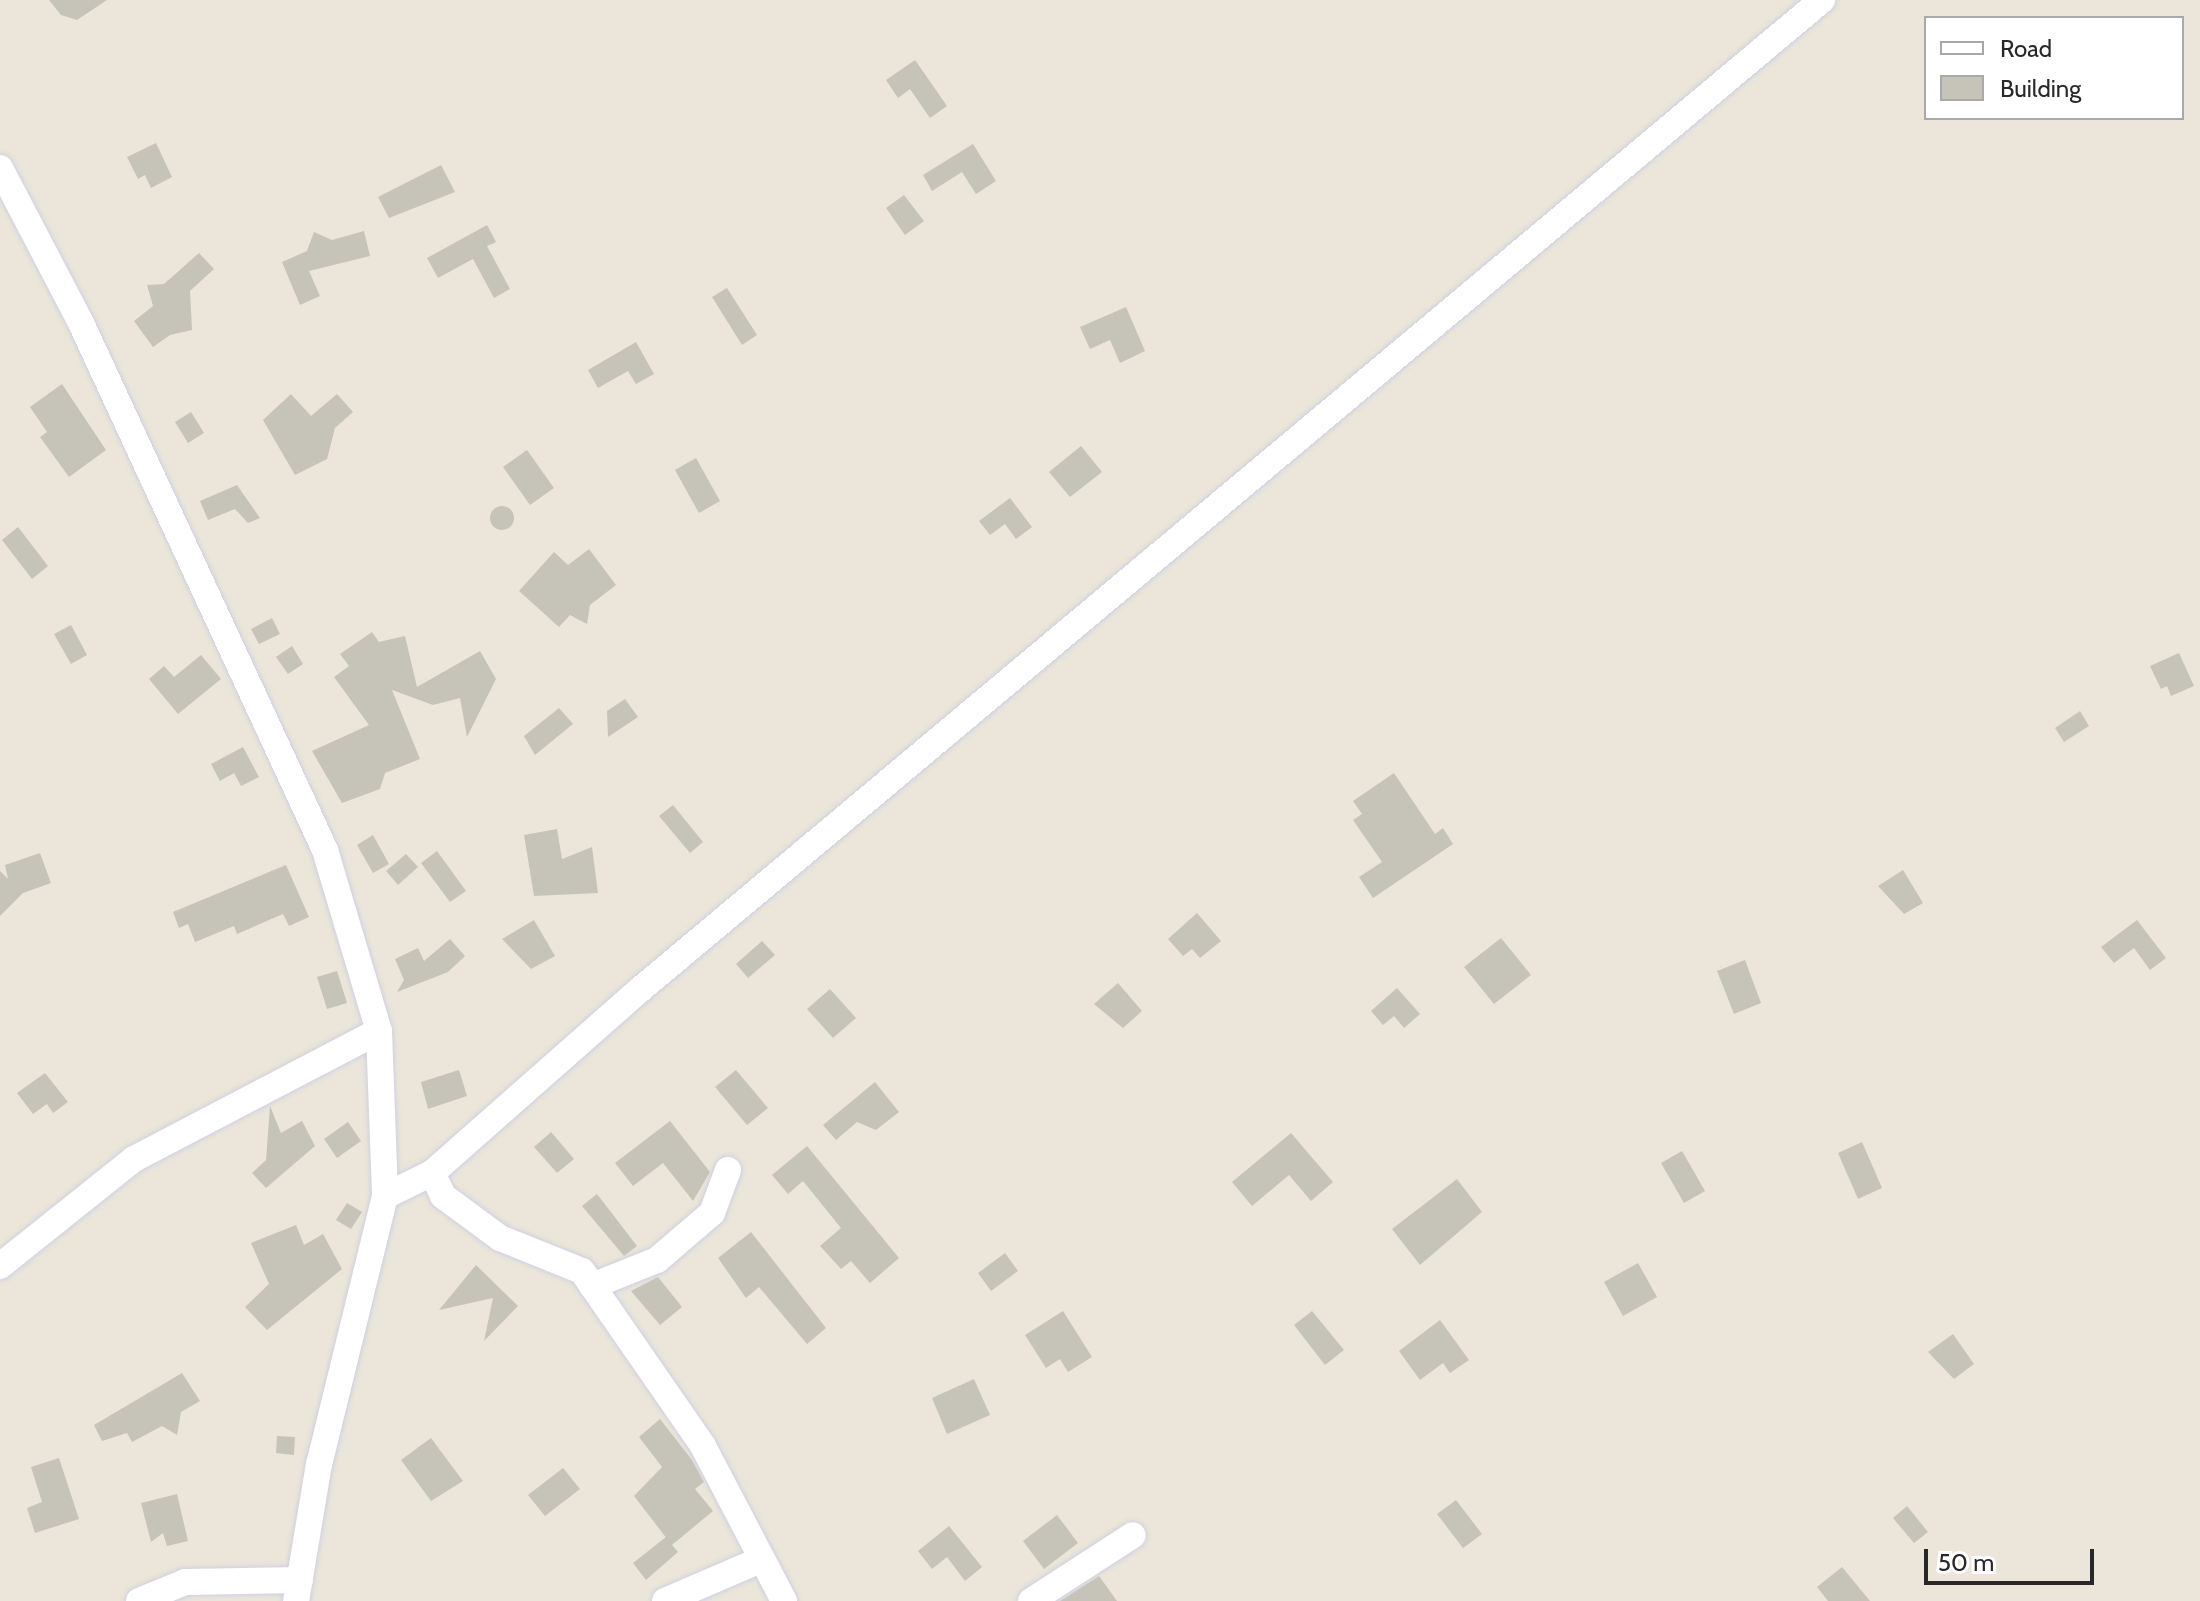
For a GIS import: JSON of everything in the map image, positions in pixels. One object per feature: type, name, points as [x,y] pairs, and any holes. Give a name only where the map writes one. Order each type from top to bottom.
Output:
[{"type":"street","points":[[385,1196],[432,1173],[642,988],[1822,0]]},
{"type":"street","points":[[0,168],[81,323],[325,850],[379,1031],[385,1196],[319,1464],[298,1590],[185,1582],[139,1601]]},
{"type":"street","points":[[0,1266],[134,1159],[379,1031]]},
{"type":"street","points":[[592,1286],[657,1260],[712,1213],[728,1170]]},
{"type":"street","points":[[432,1173],[443,1196],[500,1238],[582,1271],[703,1446],[784,1601]]},
{"type":"street","points":[[1031,1601],[1133,1535]]},
{"type":"street","points":[[665,1601],[760,1560]]},
{"type":"building","points":[[49,0],[107,0],[77,20],[61,15]]},
{"type":"building","points":[[915,60],[947,106],[930,118],[910,89],[898,98],[886,80]]},
{"type":"building","points":[[156,143],[172,177],[151,188],[145,175],[138,179],[127,157]]},
{"type":"building","points":[[973,144],[996,181],[976,194],[962,172],[932,191],[923,175]]},
{"type":"building","points":[[441,165],[455,192],[389,218],[378,197]]},
{"type":"building","points":[[904,195],[924,221],[905,235],[886,208]]},
{"type":"building","points":[[487,225],[496,242],[487,246],[510,289],[494,298],[473,259],[438,278],[427,258]]},
{"type":"building","points":[[364,231],[370,256],[309,271],[320,296],[300,305],[282,262],[307,251],[314,232],[332,240]]},
{"type":"building","points":[[199,253],[214,269],[190,291],[192,330],[170,335],[153,347],[134,321],[153,306],[147,285],[164,284]]},
{"type":"building","points":[[727,288],[757,335],[742,345],[712,297]]},
{"type":"building","points":[[1126,307],[1145,351],[1120,363],[1110,340],[1090,349],[1080,327]]},
{"type":"building","points":[[636,342],[654,374],[636,384],[628,371],[598,388],[588,370]]},
{"type":"building","points":[[62,384],[106,450],[69,477],[40,437],[47,432],[30,407]]},
{"type":"building","points":[[291,394],[311,416],[337,394],[353,412],[335,428],[327,459],[295,475],[263,420]]},
{"type":"building","points":[[191,412],[204,433],[188,443],[175,422]]},
{"type":"building","points":[[1081,446],[1102,472],[1070,497],[1049,472]]},
{"type":"building","points":[[527,450],[554,488],[530,505],[503,467]]},
{"type":"building","points":[[696,458],[720,501],[699,513],[675,470]]},
{"type":"building","points":[[237,485],[260,518],[248,523],[235,509],[208,520],[200,501]]},
{"type":"building","points":[[1010,498],[1032,527],[1016,539],[1005,524],[990,535],[979,521]]},
{"type":"building","points":[[502,506],[510,510],[514,518],[510,526],[502,530],[494,526],[490,518],[494,510]]},
{"type":"building","points":[[18,527],[48,566],[32,579],[2,540]]},
{"type":"building","points":[[589,549],[616,585],[590,605],[587,624],[570,615],[559,627],[519,591],[554,552],[568,565]]},
{"type":"building","points":[[272,618],[280,634],[259,644],[251,629]]},
{"type":"building","points":[[71,625],[87,655],[71,664],[54,634]]},
{"type":"building","points":[[372,632],[379,642],[405,636],[417,687],[480,651],[496,679],[467,737],[460,698],[433,705],[392,690],[420,759],[385,773],[380,789],[342,803],[312,751],[369,725],[334,677],[349,666],[340,654]]},
{"type":"building","points":[[292,646],[303,664],[288,674],[276,657]]},
{"type":"building","points":[[2179,653],[2194,686],[2171,696],[2167,686],[2161,689],[2150,666]]},
{"type":"building","points":[[201,655],[221,679],[178,714],[149,679],[164,666],[174,677]]},
{"type":"building","points":[[625,699],[638,717],[608,737],[607,711]]},
{"type":"building","points":[[559,708],[573,724],[535,755],[524,736]]},
{"type":"building","points":[[2080,711],[2089,726],[2064,742],[2055,728]]},
{"type":"building","points":[[243,747],[259,777],[241,786],[234,773],[220,781],[211,764]]},
{"type":"building","points":[[1394,773],[1435,834],[1443,828],[1453,844],[1373,898],[1359,877],[1382,862],[1353,820],[1362,814],[1353,801]]},
{"type":"building","points":[[673,805],[703,842],[690,853],[659,816]]},
{"type":"building","points":[[557,829],[562,859],[592,847],[598,893],[534,896],[524,835]]},
{"type":"building","points":[[373,835],[389,864],[373,873],[357,845]]},
{"type":"building","points":[[437,851],[466,891],[450,902],[421,863]]},
{"type":"building","points":[[40,853],[51,883],[23,893],[0,916],[0,871],[8,879],[5,865]]},
{"type":"building","points":[[406,854],[418,867],[398,885],[386,871]]},
{"type":"building","points":[[286,865],[309,917],[289,926],[283,914],[237,934],[234,926],[195,942],[188,924],[179,928],[173,912]]},
{"type":"building","points":[[1903,870],[1923,903],[1904,914],[1878,886]]},
{"type":"building","points":[[1197,913],[1221,941],[1200,958],[1192,949],[1183,956],[1168,939]]},
{"type":"building","points":[[534,920],[555,956],[531,969],[502,939]]},
{"type":"building","points":[[2137,920],[2166,958],[2150,970],[2134,948],[2114,963],[2101,947]]},
{"type":"building","points":[[1501,938],[1531,975],[1494,1004],[1464,967]]},
{"type":"building","points":[[450,939],[465,956],[448,972],[397,992],[404,980],[395,959],[418,948],[424,961]]},
{"type":"building","points":[[762,941],[775,955],[748,978],[736,964]]},
{"type":"building","points":[[1745,960],[1761,1003],[1734,1014],[1717,971]]},
{"type":"building","points":[[337,971],[347,1003],[327,1009],[317,977]]},
{"type":"building","points":[[1118,983],[1142,1011],[1123,1028],[1094,1004]]},
{"type":"building","points":[[1397,988],[1420,1014],[1404,1028],[1394,1016],[1383,1025],[1371,1011]]},
{"type":"building","points":[[830,989],[856,1018],[833,1038],[807,1009]]},
{"type":"building","points":[[459,1070],[467,1096],[428,1109],[421,1082]]},
{"type":"building","points":[[736,1070],[768,1108],[747,1125],[715,1087]]},
{"type":"building","points":[[45,1073],[68,1102],[53,1113],[47,1104],[33,1114],[17,1093]]},
{"type":"building","points":[[875,1082],[899,1112],[876,1130],[857,1122],[836,1140],[823,1125]]},
{"type":"building","points":[[270,1106],[281,1133],[302,1121],[315,1146],[266,1188],[252,1173],[266,1160]]},
{"type":"building","points":[[670,1121],[710,1172],[693,1201],[663,1163],[633,1186],[615,1163]]},
{"type":"building","points":[[348,1122],[361,1141],[337,1158],[324,1139]]},
{"type":"building","points":[[551,1132],[574,1159],[557,1173],[534,1147]]},
{"type":"building","points":[[1291,1133],[1333,1182],[1311,1201],[1289,1175],[1252,1206],[1232,1182]]},
{"type":"building","points":[[1862,1142],[1882,1188],[1858,1199],[1838,1153]]},
{"type":"building","points":[[807,1146],[899,1258],[870,1283],[851,1261],[841,1269],[820,1246],[841,1228],[803,1181],[788,1194],[772,1175]]},
{"type":"building","points":[[1682,1151],[1705,1191],[1684,1203],[1661,1163]]},
{"type":"building","points":[[1457,1179],[1482,1212],[1420,1265],[1392,1229]]},
{"type":"building","points":[[597,1194],[637,1246],[624,1256],[582,1206]]},
{"type":"building","points":[[347,1203],[362,1212],[351,1229],[336,1220]]},
{"type":"building","points":[[296,1225],[304,1245],[323,1234],[342,1269],[267,1330],[245,1307],[269,1284],[251,1243]]},
{"type":"building","points":[[751,1232],[826,1328],[807,1344],[759,1287],[746,1298],[718,1258]]},
{"type":"building","points":[[1005,1253],[1018,1271],[991,1291],[978,1273]]},
{"type":"building","points":[[1638,1263],[1657,1297],[1623,1316],[1604,1282]]},
{"type":"building","points":[[476,1265],[518,1306],[484,1341],[493,1298],[439,1310]]},
{"type":"building","points":[[658,1277],[682,1307],[660,1325],[631,1291]]},
{"type":"building","points":[[1063,1311],[1092,1357],[1068,1372],[1060,1359],[1046,1368],[1025,1335]]},
{"type":"building","points":[[1312,1311],[1344,1350],[1325,1365],[1294,1325]]},
{"type":"building","points":[[1440,1320],[1469,1360],[1450,1373],[1443,1363],[1420,1380],[1399,1351]]},
{"type":"building","points":[[1953,1334],[1974,1364],[1954,1379],[1928,1352]]},
{"type":"building","points":[[182,1373],[200,1401],[181,1412],[177,1435],[162,1426],[132,1442],[127,1433],[102,1441],[94,1425]]},
{"type":"building","points":[[974,1379],[990,1415],[947,1434],[932,1398]]},
{"type":"building","points":[[660,1419],[692,1460],[704,1482],[695,1489],[713,1511],[672,1545],[678,1552],[646,1580],[633,1563],[666,1537],[634,1496],[662,1467],[639,1437]]},
{"type":"building","points":[[277,1436],[295,1437],[294,1455],[276,1453]]},
{"type":"building","points":[[431,1438],[463,1481],[431,1501],[401,1460]]},
{"type":"building","points":[[59,1458],[79,1519],[35,1533],[27,1508],[42,1502],[31,1467]]},
{"type":"building","points":[[563,1468],[580,1489],[545,1516],[528,1495]]},
{"type":"building","points":[[177,1494],[188,1541],[167,1546],[163,1533],[151,1542],[141,1503]]},
{"type":"building","points":[[1456,1500],[1482,1534],[1463,1548],[1437,1514]]},
{"type":"building","points":[[1907,1506],[1928,1532],[1914,1543],[1893,1518]]},
{"type":"building","points":[[1057,1515],[1078,1543],[1044,1569],[1023,1541]]},
{"type":"building","points":[[949,1526],[982,1567],[965,1581],[947,1557],[932,1569],[918,1551]]},
{"type":"building","points":[[1842,1567],[1870,1601],[1828,1601],[1817,1587]]},
{"type":"building","points":[[1099,1576],[1117,1601],[1060,1601]]}]
